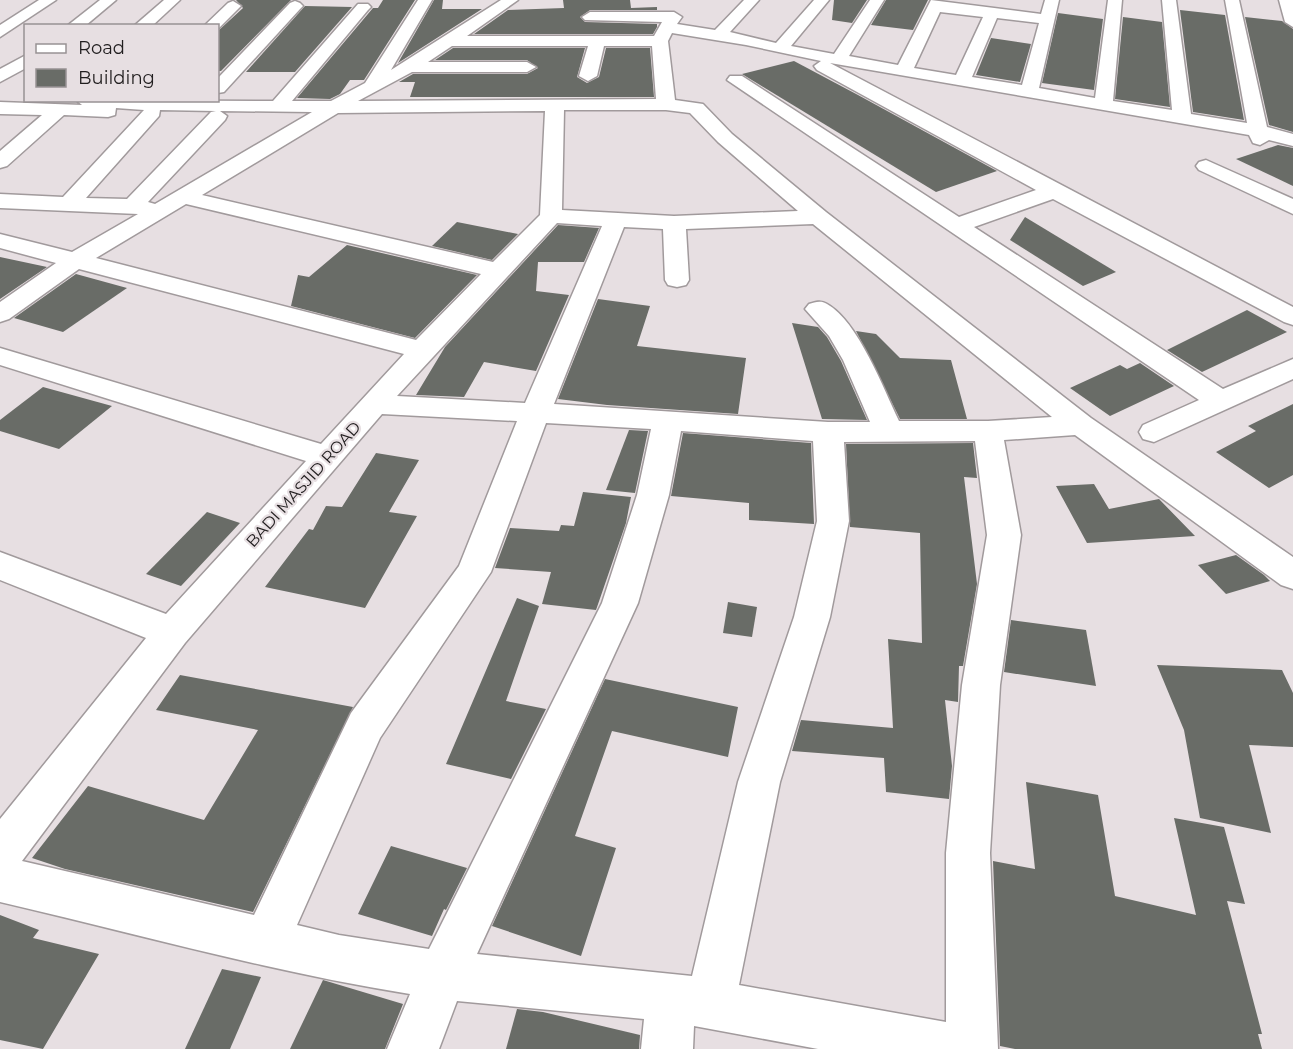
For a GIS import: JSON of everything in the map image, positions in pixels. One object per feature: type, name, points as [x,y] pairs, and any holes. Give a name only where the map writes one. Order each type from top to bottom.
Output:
[{"type":"street","points":[[0,32],[49,0]]},
{"type":"street","points":[[78,24],[109,0]]},
{"type":"street","points":[[144,24],[173,0]]},
{"type":"street","points":[[373,85],[425,0]]},
{"type":"street","points":[[666,104],[667,0]]},
{"type":"street","points":[[719,35],[752,0]]},
{"type":"street","points":[[780,50],[822,0]]},
{"type":"street","points":[[840,58],[877,0]]},
{"type":"street","points":[[1029,92],[1052,0]]},
{"type":"street","points":[[1103,104],[1115,0]]},
{"type":"street","points":[[1169,0],[1182,118]]},
{"type":"street","points":[[1232,0],[1260,134]]},
{"type":"street","points":[[1286,0],[1293,22]]},
{"type":"street","points":[[0,314],[75,260],[334,107],[409,67],[502,2]]},
{"type":"street","points":[[904,71],[935,3],[992,13],[1047,19]]},
{"type":"street","points":[[214,24],[233,6]]},
{"type":"street","points":[[219,87],[295,6]]},
{"type":"street","points":[[448,41],[597,41],[667,28],[686,6]]},
{"type":"street","points":[[279,105],[363,7]]},
{"type":"street","points":[[962,81],[992,13]]},
{"type":"street","points":[[590,17],[719,35],[780,50],[840,58],[1103,104],[1293,140]]},
{"type":"street","points":[[588,76],[597,41]]},
{"type":"street","points":[[0,77],[24,61]]},
{"type":"street","points":[[819,63],[1293,317]]},
{"type":"street","points":[[409,67],[527,67]]},
{"type":"street","points":[[736,80],[1221,401]]},
{"type":"street","points":[[0,97],[24,98]]},
{"type":"street","points":[[128,102],[208,107],[307,124]]},
{"type":"street","points":[[555,103],[552,216],[674,223],[818,217]]},
{"type":"street","points":[[0,108],[152,112],[208,107],[279,105],[334,107],[555,103],[666,104],[696,108],[734,146],[818,217],[1081,425],[1293,575]]},
{"type":"street","points":[[133,206],[208,107]]},
{"type":"street","points":[[0,162],[60,110]]},
{"type":"street","points":[[69,203],[152,112]]},
{"type":"street","points":[[1206,166],[1293,207]]},
{"type":"street","points":[[958,225],[1054,190]]},
{"type":"street","points":[[184,197],[499,271]]},
{"type":"street","points":[[0,201],[133,206],[159,211]]},
{"type":"street","name":"BADI MASJID ROAD","points":[[0,854],[172,632],[422,350],[552,216]]},
{"type":"street","points":[[265,943],[365,726],[474,572],[535,414],[616,219]]},
{"type":"street","points":[[674,223],[676,280]]},
{"type":"street","points":[[0,241],[422,350]]},
{"type":"street","points":[[818,309],[840,332],[857,360],[889,432]]},
{"type":"street","points":[[0,356],[326,456]]},
{"type":"street","points":[[1154,432],[1293,368]]},
{"type":"street","points":[[375,404],[668,420],[828,432],[988,432],[1081,425]]},
{"type":"street","points":[[412,1049],[442,975],[549,756],[620,603],[653,495],[668,420]]},
{"type":"street","points":[[667,1049],[691,1000],[812,618],[833,521],[828,432]]},
{"type":"street","points":[[972,1049],[968,853],[981,685],[1004,535],[988,432]]},
{"type":"street","points":[[0,566],[172,632]]},
{"type":"street","points":[[0,879],[339,959],[442,975],[691,1000],[956,1049]]},
{"type":"building","points":[[236,0],[291,0],[219,71],[219,30],[243,8]]},
{"type":"building","points":[[383,0],[415,0],[364,80],[350,80],[340,94],[330,99],[297,98],[373,8],[378,8]]},
{"type":"building","points":[[434,0],[443,0],[442,9],[482,9],[398,63]]},
{"type":"building","points":[[563,0],[630,0],[631,8],[657,7],[657,10],[590,10],[580,17],[585,22],[657,24],[657,27],[653,34],[474,34],[508,10],[564,8]]},
{"type":"building","points":[[834,0],[867,0],[852,23],[832,20]]},
{"type":"building","points":[[886,0],[928,0],[913,30],[871,25]]},
{"type":"building","points":[[305,6],[352,7],[295,72],[246,72]]},
{"type":"building","points":[[1180,10],[1225,15],[1244,120],[1193,112]]},
{"type":"building","points":[[1058,13],[1103,19],[1094,90],[1042,83]]},
{"type":"building","points":[[1123,17],[1162,22],[1170,107],[1115,99]]},
{"type":"building","points":[[1245,17],[1282,21],[1293,29],[1293,132],[1269,125]]},
{"type":"building","points":[[991,38],[1031,44],[1020,82],[976,75]]},
{"type":"building","points":[[453,48],[585,48],[577,77],[587,83],[599,77],[606,48],[650,48],[654,97],[410,97],[415,82],[399,82],[413,74],[527,74],[538,68],[527,60],[435,60]]},
{"type":"building","points":[[794,61],[997,171],[936,192],[742,74]]},
{"type":"building","points":[[1278,145],[1293,148],[1293,186],[1236,159]]},
{"type":"building","points":[[1025,217],[1116,272],[1083,286],[1010,240]]},
{"type":"building","points":[[457,222],[518,234],[492,260],[432,246]]},
{"type":"building","points":[[558,225],[599,228],[584,262],[538,262],[536,291],[569,295],[536,371],[484,362],[464,397],[416,395],[445,347]]},
{"type":"building","points":[[347,245],[477,275],[415,338],[291,306],[298,275],[309,277]]},
{"type":"building","points":[[0,257],[47,267],[0,299]]},
{"type":"building","points":[[76,274],[127,288],[63,332],[14,318]]},
{"type":"building","points":[[598,299],[650,306],[637,346],[746,358],[738,414],[607,405],[558,399]]},
{"type":"building","points":[[1247,310],[1287,332],[1202,372],[1167,350]]},
{"type":"building","points":[[792,323],[818,327],[827,337],[841,361],[867,420],[822,419]]},
{"type":"building","points":[[856,331],[876,334],[900,358],[951,360],[967,419],[900,419]]},
{"type":"building","points":[[1140,363],[1174,386],[1110,416],[1070,388],[1120,365],[1127,369]]},
{"type":"building","points":[[43,387],[112,406],[59,449],[0,431],[0,420]]},
{"type":"building","points":[[1293,404],[1293,475],[1269,488],[1216,452],[1256,431],[1248,426]]},
{"type":"building","points":[[629,430],[648,431],[635,493],[606,490]]},
{"type":"building","points":[[683,433],[811,443],[814,524],[749,520],[749,503],[671,496]]},
{"type":"building","points":[[973,443],[977,478],[964,477],[977,584],[963,666],[959,666],[958,702],[945,700],[952,766],[949,799],[886,792],[884,758],[792,751],[801,720],[893,728],[888,639],[922,643],[920,533],[850,527],[846,444]]},
{"type":"building","points":[[376,453],[419,460],[389,512],[417,516],[365,608],[265,587],[309,529],[313,530],[326,506],[342,507]]},
{"type":"building","points":[[1094,484],[1109,509],[1159,499],[1195,536],[1087,543],[1056,486]]},
{"type":"building","points":[[583,492],[631,497],[626,523],[596,610],[542,604],[551,572],[495,568],[510,528],[559,531],[561,525],[574,526]]},
{"type":"building","points":[[207,512],[240,523],[181,586],[146,574]]},
{"type":"building","points":[[1236,555],[1270,581],[1226,594],[1198,565]]},
{"type":"building","points":[[517,598],[539,606],[506,701],[546,709],[511,779],[446,764]]},
{"type":"building","points":[[728,602],[757,607],[752,637],[723,633]]},
{"type":"building","points":[[1011,620],[1086,630],[1096,686],[1004,672]]},
{"type":"building","points":[[1157,665],[1282,670],[1293,693],[1293,747],[1249,745],[1271,833],[1200,818],[1184,730]]},
{"type":"building","points":[[180,675],[353,707],[253,912],[65,869],[32,858],[88,786],[204,820],[258,730],[156,710]]},
{"type":"building","points":[[605,679],[738,707],[728,757],[612,731],[575,836],[616,848],[581,956],[492,926]]},
{"type":"building","points":[[1026,782],[1098,795],[1115,896],[1196,915],[1174,818],[1224,827],[1245,904],[1227,901],[1262,1034],[1258,1034],[1262,1049],[1015,1049],[1000,1046],[993,861],[1035,869]]},
{"type":"building","points":[[391,846],[467,868],[432,936],[358,914]]},
{"type":"building","points":[[0,915],[39,930],[33,938],[99,954],[43,1049],[0,1040]]},
{"type":"building","points":[[222,969],[261,977],[230,1049],[185,1049]]},
{"type":"building","points":[[323,980],[403,1004],[385,1049],[290,1049]]},
{"type":"building","points":[[517,1009],[543,1012],[640,1035],[639,1049],[506,1049]]}]
